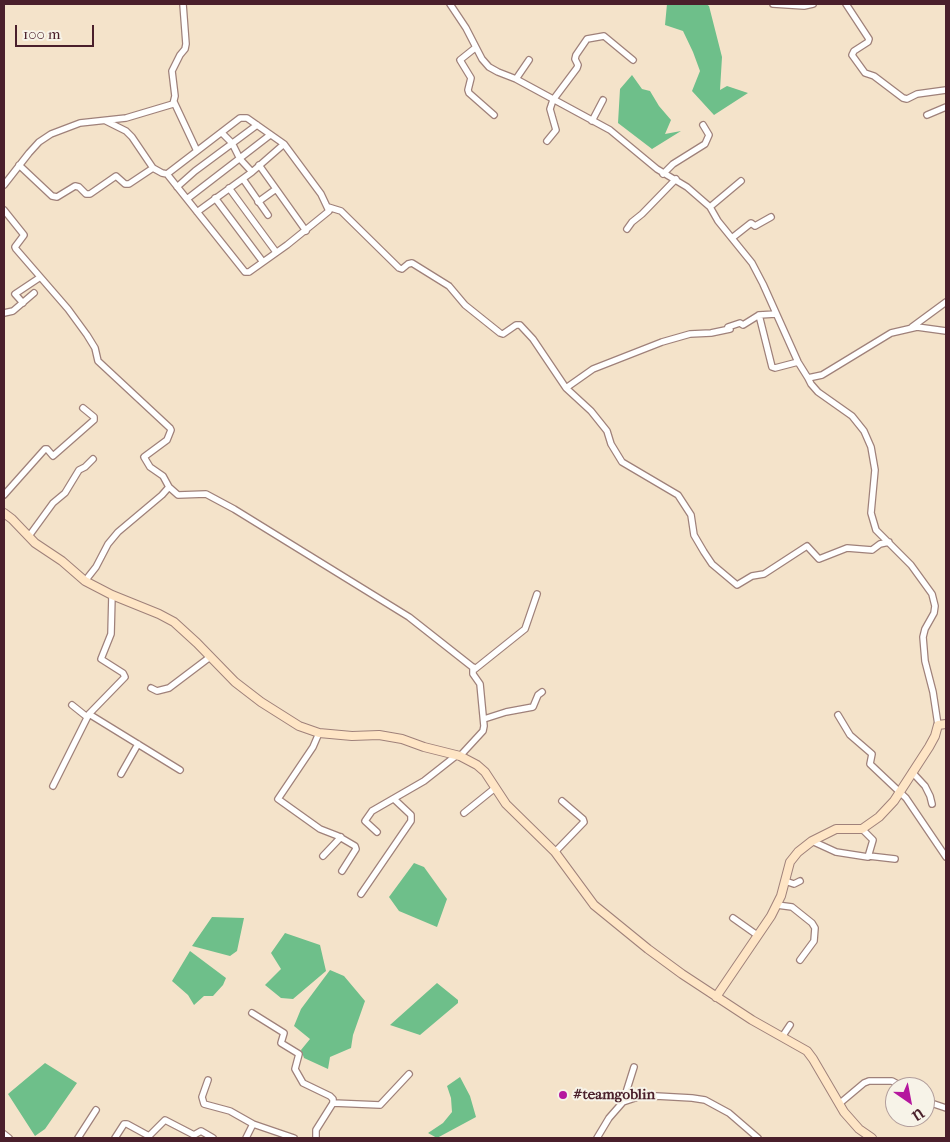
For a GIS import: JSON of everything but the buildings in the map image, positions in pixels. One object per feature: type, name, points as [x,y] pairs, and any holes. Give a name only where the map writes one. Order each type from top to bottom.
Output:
[{"type":"street","points":[[183,4],[186,44],[172,71],[174,102],[197,151]]},
{"type":"street","points":[[450,4],[466,28],[475,48],[489,66],[610,130],[663,174],[676,179],[700,196],[710,208],[752,263],[798,362],[811,384],[818,392],[846,410],[864,431],[871,447],[876,470],[871,513],[873,523],[880,536],[889,542],[911,565],[932,594],[935,606],[933,616],[925,629],[923,637],[925,661],[942,724],[900,792],[878,817],[862,828],[839,828],[803,846],[790,862],[777,905],[716,997]]},
{"type":"street","points":[[773,4],[804,6],[813,4]]},
{"type":"street","points":[[846,4],[869,39],[868,42],[854,51],[852,55],[865,73],[874,76],[903,98],[946,90]]},
{"type":"street","points":[[547,141],[556,130],[550,109],[553,100],[577,68],[576,54],[587,38],[604,36],[633,60]]},
{"type":"street","points":[[475,48],[460,60],[471,78],[468,90],[494,115]]},
{"type":"street","points":[[516,79],[529,60]]},
{"type":"street","points":[[592,121],[603,100]]},
{"type":"street","points":[[4,185],[40,142],[51,134],[80,123],[131,117],[159,107],[171,106],[174,102]]},
{"type":"street","points":[[928,115],[946,106]]},
{"type":"street","points":[[106,120],[132,137],[153,168],[167,174],[243,270],[249,272],[306,231],[329,211],[321,194],[284,144],[243,117],[167,174]]},
{"type":"street","points":[[177,186],[257,125]]},
{"type":"street","points":[[663,174],[673,164],[705,144],[709,134],[704,125]]},
{"type":"street","points":[[222,133],[232,143],[240,158],[252,172]]},
{"type":"street","points":[[187,199],[270,135]]},
{"type":"street","points":[[197,212],[252,172],[284,144]]},
{"type":"street","points":[[19,165],[52,196],[57,197],[75,186],[79,186],[86,194],[90,194],[116,176],[125,184],[130,184],[153,168]]},
{"type":"street","points":[[259,165],[306,231]]},
{"type":"street","points":[[242,179],[268,214]]},
{"type":"street","points":[[626,229],[676,179]]},
{"type":"street","points":[[710,208],[741,181]]},
{"type":"street","points":[[229,188],[276,252]]},
{"type":"street","points":[[258,202],[276,189]]},
{"type":"street","points":[[215,198],[263,262]]},
{"type":"street","points":[[328,207],[340,211],[399,268],[402,269],[412,263],[449,286],[466,305],[500,333],[505,333],[516,325],[520,325],[533,339],[566,388],[591,411],[607,431],[622,462],[678,495],[693,520],[694,535],[704,552],[712,564],[737,585],[752,576],[764,574],[807,546],[819,559],[847,548],[872,550],[880,544],[889,542]]},
{"type":"street","points":[[4,210],[24,235],[15,246],[16,249],[39,278],[68,309],[95,348],[98,361],[170,428],[167,440],[144,457],[150,467],[163,476],[169,487],[178,495],[206,494],[234,509],[408,617],[475,669],[526,629],[537,594]]},
{"type":"street","points":[[732,238],[751,223],[755,226],[771,217]]},
{"type":"street","points":[[23,303],[16,294],[39,278]]},
{"type":"street","points":[[4,313],[13,311],[34,294]]},
{"type":"street","points":[[808,378],[822,375],[886,336],[911,327],[946,302]]},
{"type":"street","points":[[566,388],[593,369],[662,342],[690,334],[730,330],[728,328],[740,323],[742,325],[759,315],[776,314]]},
{"type":"street","points":[[759,315],[772,367],[775,368],[798,362]]},
{"type":"street","points":[[911,327],[946,331]]},
{"type":"street","points":[[4,495],[45,449],[47,448],[52,456],[54,456],[94,420],[83,408]]},
{"type":"street","points":[[29,536],[52,505],[65,494],[78,470],[85,467],[93,459]]},
{"type":"street","points":[[85,581],[96,567],[108,544],[118,532],[169,487]]},
{"type":"street","points":[[686,507],[687,517]]},
{"type":"street","points":[[4,513],[35,543],[62,560],[85,581],[112,596],[167,617],[187,634],[234,682],[255,698],[300,726],[319,733],[352,736],[379,735],[402,739],[458,756],[481,768],[514,813],[555,852],[594,904],[648,949],[716,997],[752,1020],[799,1045],[811,1055],[839,1104],[855,1124],[872,1138]]},
{"type":"street","points":[[52,786],[88,716],[125,677],[123,673],[101,659],[111,634],[112,596]]},
{"type":"street","points":[[151,688],[158,691],[169,688],[210,657]]},
{"type":"street","points":[[377,832],[365,821],[372,812],[424,781],[458,756],[483,731],[484,719],[480,684],[473,674],[473,667]]},
{"type":"street","points":[[484,719],[533,707],[538,695],[542,692]]},
{"type":"street","points":[[72,705],[180,770]]},
{"type":"street","points":[[838,715],[850,735],[872,754],[870,764],[907,799],[946,858]]},
{"type":"street","points":[[319,733],[313,747],[278,799],[320,829],[341,837],[356,847],[342,871]]},
{"type":"street","points":[[121,774],[138,744]]},
{"type":"street","points":[[912,772],[925,786],[932,804]]},
{"type":"street","points":[[464,814],[496,788]]},
{"type":"street","points":[[360,894],[411,821],[411,815],[394,800]]},
{"type":"street","points":[[555,852],[584,822],[562,800]]},
{"type":"street","points":[[862,828],[874,840],[869,856]]},
{"type":"street","points":[[323,856],[341,837]]},
{"type":"street","points":[[812,841],[836,852],[895,859]]},
{"type":"street","points":[[784,881],[794,884],[800,881]]},
{"type":"street","points":[[777,905],[790,906],[812,923],[815,928],[814,941],[800,960]]},
{"type":"street","points":[[733,918],[758,936]]},
{"type":"street","points":[[252,1013],[284,1033],[281,1043],[299,1054],[295,1067],[299,1078],[308,1087],[333,1098],[333,1103],[319,1124],[315,1135],[316,1138]]},
{"type":"street","points":[[782,1036],[790,1025]]},
{"type":"street","points":[[597,1138],[609,1118],[623,1102],[634,1067]]},
{"type":"street","points":[[333,1103],[380,1105],[409,1074]]},
{"type":"street","points":[[208,1080],[202,1097],[204,1104],[230,1111],[253,1124],[294,1138]]},
{"type":"street","points":[[839,1104],[861,1085],[870,1081],[885,1081]]},
{"type":"street","points":[[623,1102],[638,1096],[705,1100],[728,1113],[758,1138]]},
{"type":"street","points":[[78,1138],[96,1110]]},
{"type":"street","points":[[114,1138],[124,1124],[149,1136],[165,1120],[194,1136],[201,1131],[213,1138]]},
{"type":"street","points":[[246,1138],[253,1124]]},
{"type":"street","points":[[4,1134],[9,1138]]},
{"type":"green space","points":[[667,4],[706,4],[709,6],[722,57],[720,90],[727,86],[748,93],[714,115],[692,91],[700,71],[683,31],[665,25]]},
{"type":"green space","points":[[632,75],[642,89],[650,91],[659,106],[671,120],[665,134],[681,131],[652,149],[618,123],[620,89]]},
{"type":"green space","points":[[414,863],[424,867],[447,899],[437,927],[399,911],[389,897]]},
{"type":"green space","points":[[212,917],[244,918],[237,951],[230,956],[192,946]]},
{"type":"green space","points":[[285,933],[320,945],[326,971],[293,999],[281,998],[265,985],[281,969],[271,953]]},
{"type":"green space","points":[[190,951],[226,978],[223,985],[213,996],[204,996],[194,1005],[188,995],[172,981]]},
{"type":"green space","points":[[330,970],[344,976],[365,1001],[353,1035],[351,1048],[330,1057],[328,1069],[304,1058],[301,1050],[310,1039],[294,1026],[301,1009]]},
{"type":"green space","points":[[437,983],[458,1000],[458,1003],[420,1035],[390,1025]]},
{"type":"green space","points":[[45,1063],[77,1083],[45,1129],[35,1136],[8,1094]]},
{"type":"green space","points":[[460,1077],[470,1096],[476,1117],[437,1138],[428,1133],[443,1123],[452,1112],[451,1098],[447,1086]]},
{"type":"place","name":"#teamgoblin","points":[[563,1095]]}]
